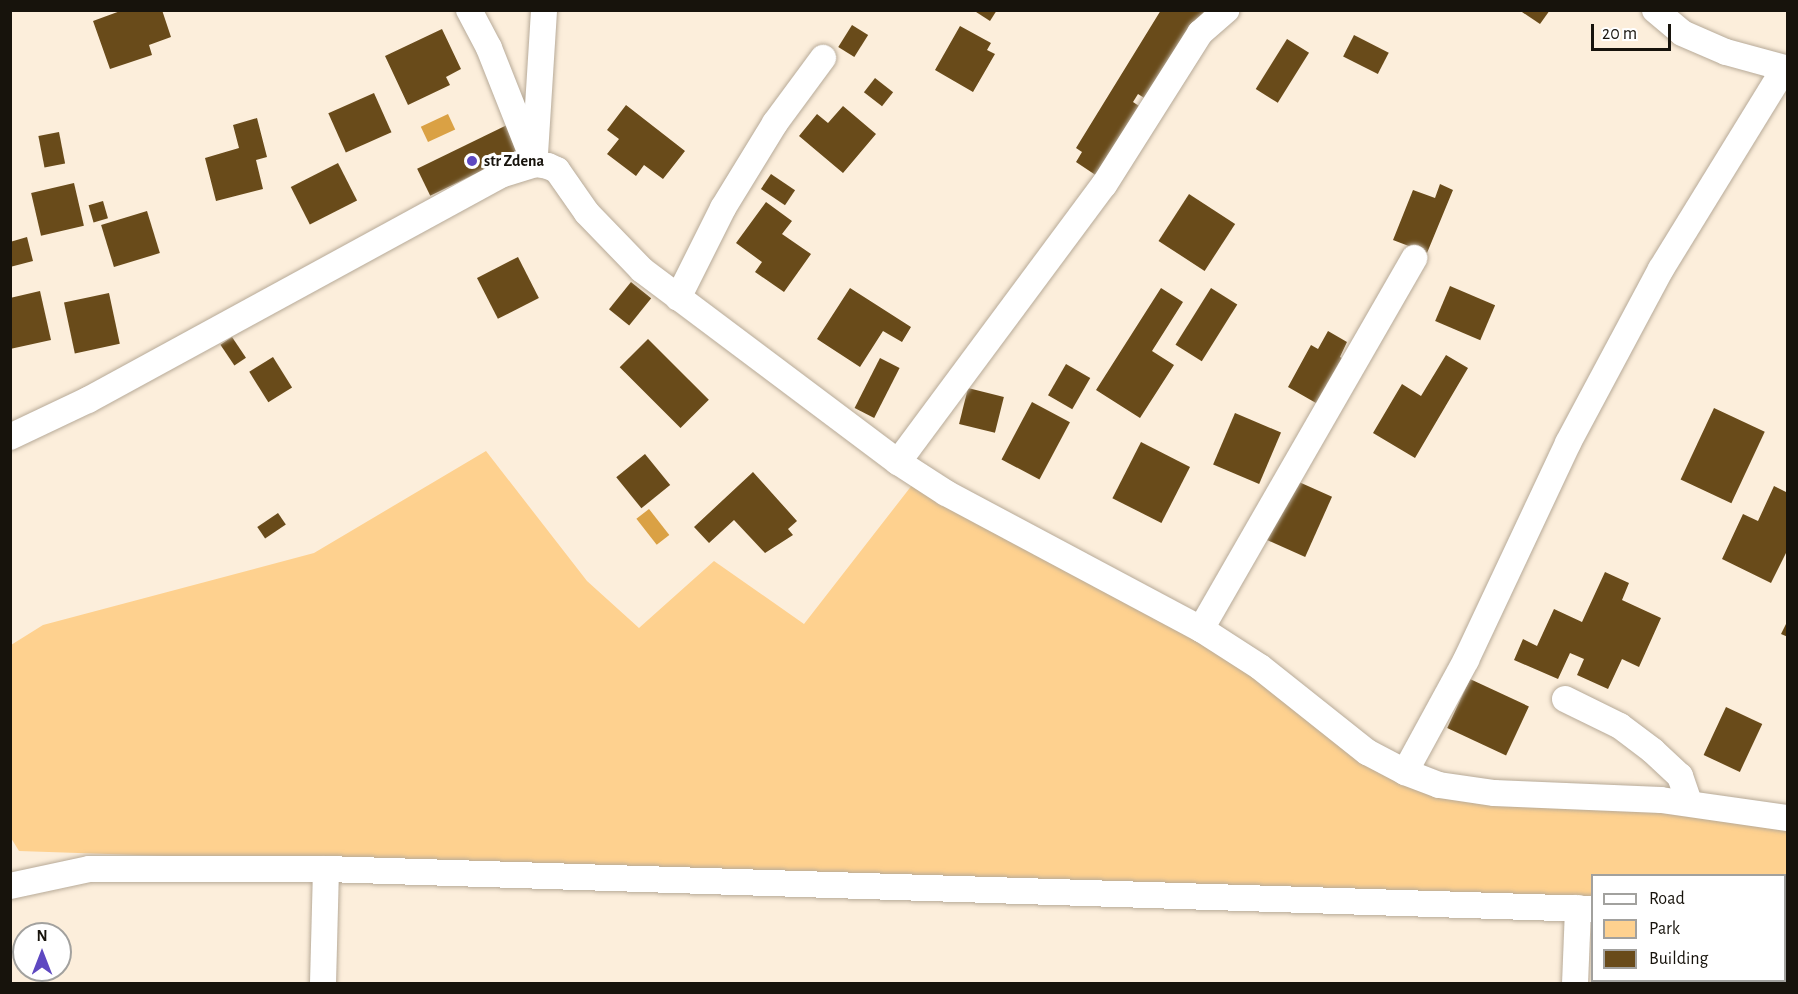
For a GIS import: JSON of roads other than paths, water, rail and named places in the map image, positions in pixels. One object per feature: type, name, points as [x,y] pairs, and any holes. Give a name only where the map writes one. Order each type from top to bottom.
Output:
[{"type":"street","points":[[469,10],[489,48],[535,164]]},
{"type":"street","points":[[535,164],[544,10]]},
{"type":"street","points":[[898,462],[1104,185],[1200,33],[1226,10]]},
{"type":"street","points":[[1405,772],[1466,660],[1568,443],[1661,269],[1786,69],[1726,52],[1682,33],[1655,10]]},
{"type":"street","points":[[678,298],[723,208],[775,123],[823,58]]},
{"type":"street","points":[[10,437],[88,400],[500,175],[535,164],[557,170],[615,245],[678,298],[898,462],[966,504],[1201,630],[1260,667],[1367,752],[1405,772],[1439,785],[1494,793],[1597,794],[1689,802],[1788,818]]},
{"type":"street","points":[[1201,630],[1414,258]]},
{"type":"street","points":[[1565,699],[1620,726],[1653,751],[1680,776],[1689,802]]},
{"type":"street","points":[[10,886],[89,869],[326,869],[1585,908],[1575,984]]},
{"type":"street","points":[[322,984],[326,869]]},
{"type":"place","name":"str Zdena","points":[[472,161]]}]
